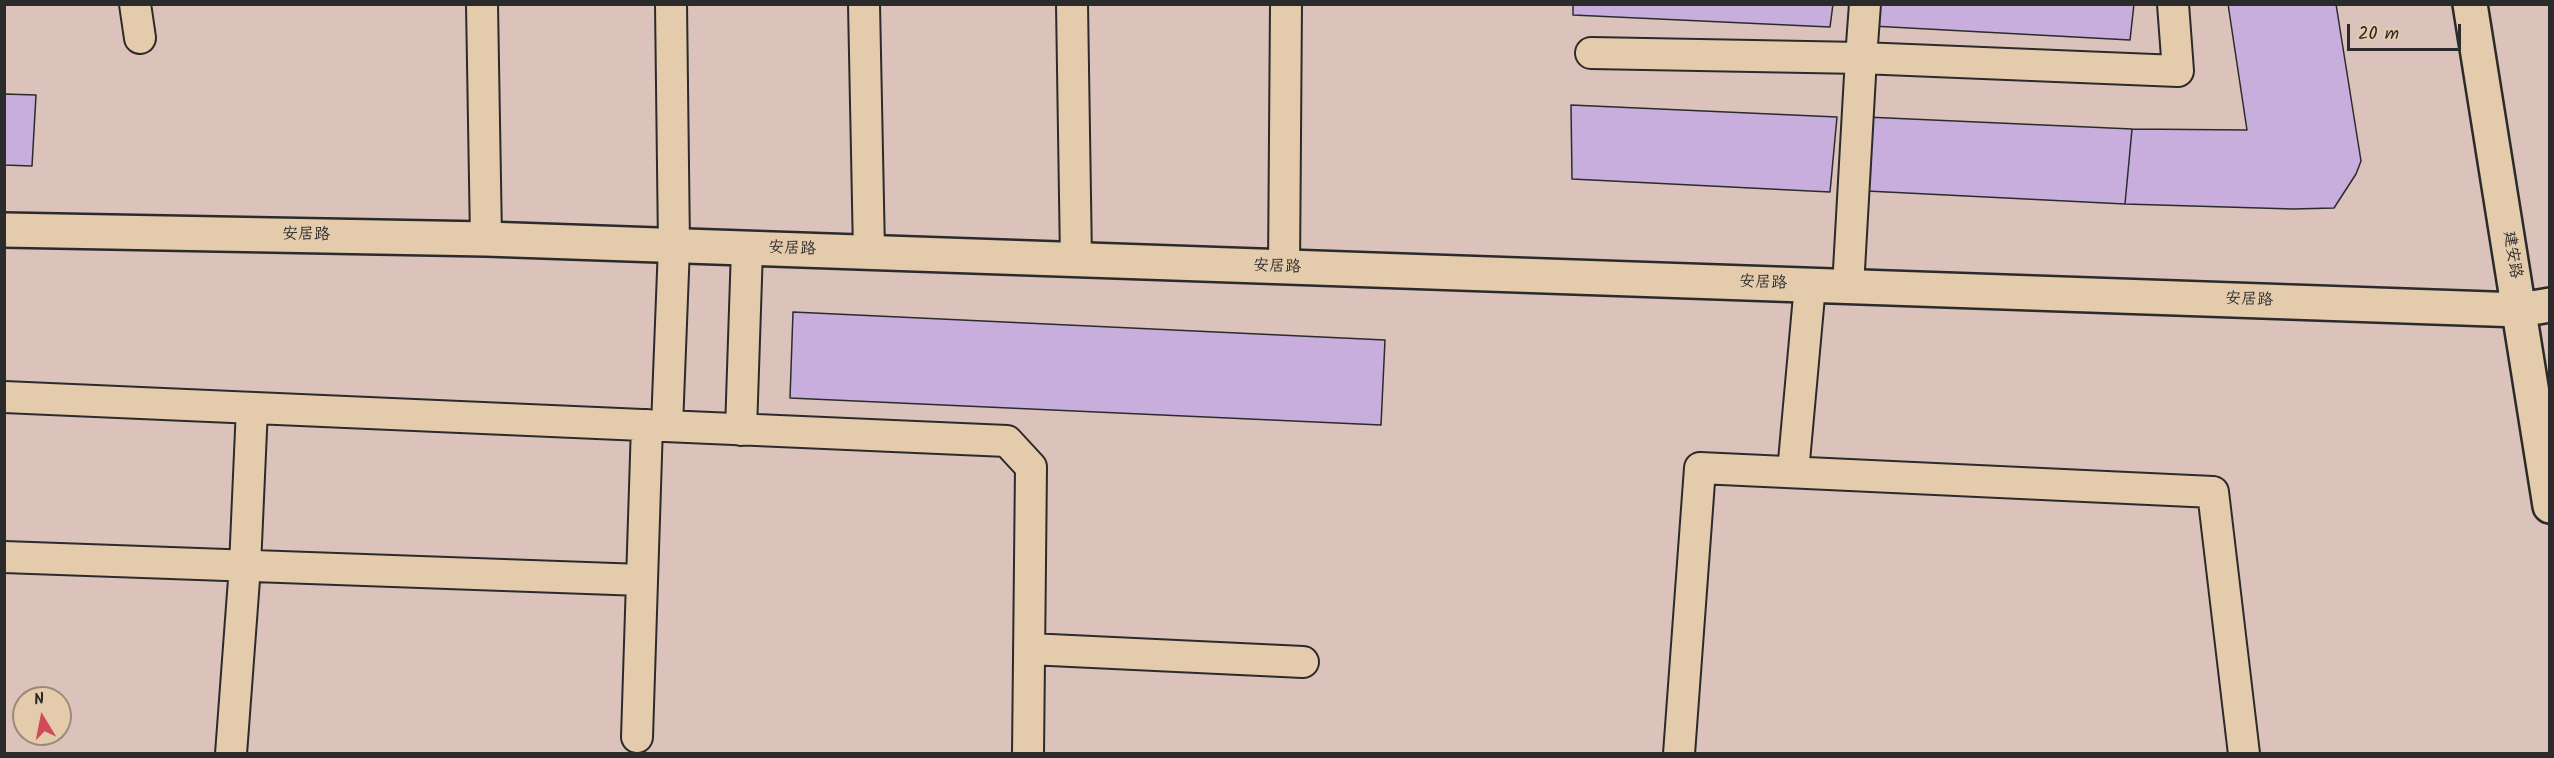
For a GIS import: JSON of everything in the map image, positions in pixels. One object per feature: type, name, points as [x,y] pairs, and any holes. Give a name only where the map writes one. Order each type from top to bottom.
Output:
[{"type":"street","points":[[135,4],[140,38]]},
{"type":"street","points":[[482,4],[486,239]]},
{"type":"street","points":[[637,737],[642,580],[674,246],[671,4]]},
{"type":"street","points":[[864,4],[869,252]]},
{"type":"street","points":[[1072,4],[1076,260]]},
{"type":"street","points":[[1284,268],[1286,4]]},
{"type":"street","points":[[1848,287],[1865,4]]},
{"type":"street","points":[[1591,53],[1861,58],[2178,71],[2173,4]]},
{"type":"street","name":"建安路","points":[[2470,4],[2535,308],[2550,506]]},
{"type":"street","name":"安居路","points":[[4,230],[486,239],[1848,287],[2535,308]]},
{"type":"street","points":[[741,430],[747,249]]},
{"type":"street","points":[[1793,472],[1810,285]]},
{"type":"street","points":[[4,397],[1007,441],[1031,467],[1028,753]]},
{"type":"street","points":[[231,753],[245,566],[252,408]]},
{"type":"street","points":[[1679,753],[1700,468],[2213,492],[2244,753]]},
{"type":"street","points":[[4,557],[642,580]]},
{"type":"street","points":[[1029,650],[1304,662]]},
{"type":"building","points":[[1573,4],[1833,4],[1830,27],[1573,15]]},
{"type":"building","points":[[1872,4],[2134,4],[2130,40],[1872,26]]},
{"type":"building","points":[[2228,4],[2336,4],[2361,161],[2356,174],[2334,208],[2125,204],[2132,129],[2247,130]]},
{"type":"building","points":[[4,94],[36,95],[32,166],[4,165]]},
{"type":"building","points":[[1571,105],[1837,117],[1830,192],[1572,179]]},
{"type":"building","points":[[1866,117],[2132,129],[2125,204],[1867,191]]},
{"type":"building","points":[[793,312],[1385,340],[1381,425],[790,398]]}]
